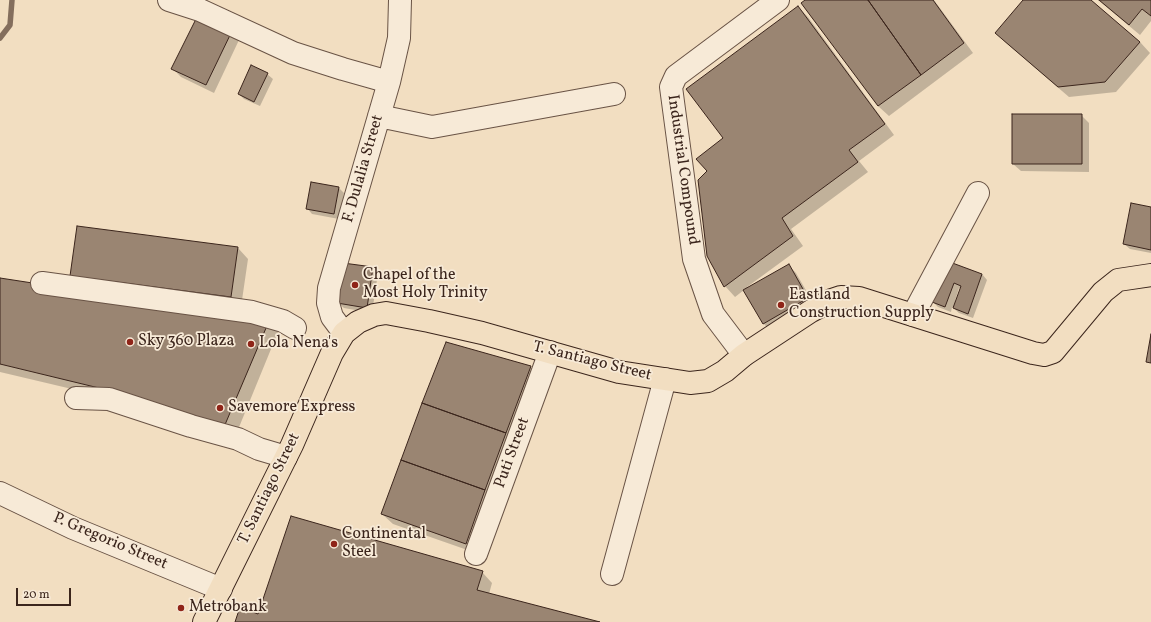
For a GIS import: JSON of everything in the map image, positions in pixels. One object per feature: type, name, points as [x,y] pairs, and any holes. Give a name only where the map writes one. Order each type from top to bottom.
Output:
[{"type":"main road","name":"T. Santiago Street","points":[[204,622],[286,457],[332,353],[344,333],[358,322],[374,315],[386,313],[482,333],[619,372],[690,383],[708,381],[725,371],[744,355],[811,311],[841,297],[859,298],[1033,353],[1044,355],[1053,352],[1103,292],[1118,280],[1151,275]]},
{"type":"street","points":[[169,0],[200,10],[293,53],[389,82]]},
{"type":"street","name":"F. Dulalia Street","points":[[344,333],[332,316],[328,303],[329,288],[389,82],[399,38],[400,0]]},
{"type":"street","name":"Industrial Compound","points":[[744,355],[712,314],[694,259],[671,87],[676,76],[778,0]]},
{"type":"street","points":[[379,116],[432,127],[614,94]]},
{"type":"street","points":[[913,315],[978,193]]},
{"type":"street","points":[[42,283],[252,312],[296,328]]},
{"type":"street","name":"Puti Street","points":[[476,554],[550,352]]},
{"type":"street","points":[[612,574],[665,379]]},
{"type":"street","points":[[76,398],[109,400],[191,426],[238,438],[259,450],[286,457]]},
{"type":"street","name":"P. Gregorio Street","points":[[0,493],[73,528],[221,589]]},
{"type":"building","points":[[805,0],[868,0],[921,75],[878,106],[801,3]]},
{"type":"building","points":[[868,0],[933,0],[964,43],[921,75]]},
{"type":"building","points":[[1023,0],[1091,0],[1140,42],[1105,82],[1058,87],[995,33]]},
{"type":"building","points":[[1099,0],[1151,0],[1151,16],[1142,9],[1129,25]]},
{"type":"building","points":[[798,6],[885,124],[849,150],[858,162],[782,218],[793,236],[724,287],[707,256],[698,180],[707,171],[696,159],[723,138],[686,89]]},
{"type":"building","points":[[198,15],[232,31],[206,85],[171,69]]},
{"type":"building","points":[[251,65],[268,73],[254,102],[238,94]]},
{"type":"building","points":[[1012,114],[1082,114],[1082,164],[1012,164]]},
{"type":"building","points":[[311,182],[339,187],[334,214],[306,209]]},
{"type":"building","points":[[1131,203],[1151,207],[1151,250],[1123,244]]},
{"type":"building","points":[[77,226],[238,247],[231,297],[70,276]]},
{"type":"building","points":[[947,261],[982,274],[968,314],[953,308],[961,286],[954,283],[945,307],[932,302]]},
{"type":"building","name":"Chapel of the Most Holy Trinity","points":[[343,263],[373,267],[367,308],[337,303]]},
{"type":"building","points":[[789,264],[808,298],[763,324],[743,290]]},
{"type":"building","name":"Sky 360 Plaza","points":[[0,278],[269,321],[224,427],[99,388],[0,364]]},
{"type":"building","points":[[1151,334],[1151,363],[1146,362]]},
{"type":"building","points":[[446,342],[531,366],[506,433],[422,403]]},
{"type":"building","points":[[422,403],[506,433],[485,490],[401,460]]},
{"type":"building","points":[[401,460],[485,490],[466,544],[381,514]]},
{"type":"building","name":"Continental Steel","points":[[291,516],[483,571],[477,590],[600,622],[235,622],[240,607],[258,614]]},
{"type":"waterway","points":[[0,38],[10,25],[12,0]]},
{"type":"place","name":"Chapel of the Most Holy Trinity","points":[[355,285]]},
{"type":"place","name":"Eastland Construction Supply","points":[[781,305]]},
{"type":"place","name":"Sky 360 Plaza","points":[[130,342]]},
{"type":"place","name":"Lola Nena's","points":[[251,344]]},
{"type":"place","name":"Savemore Express","points":[[220,408]]},
{"type":"place","name":"Continental Steel","points":[[334,544]]},
{"type":"place","name":"Metrobank","points":[[181,608]]}]
